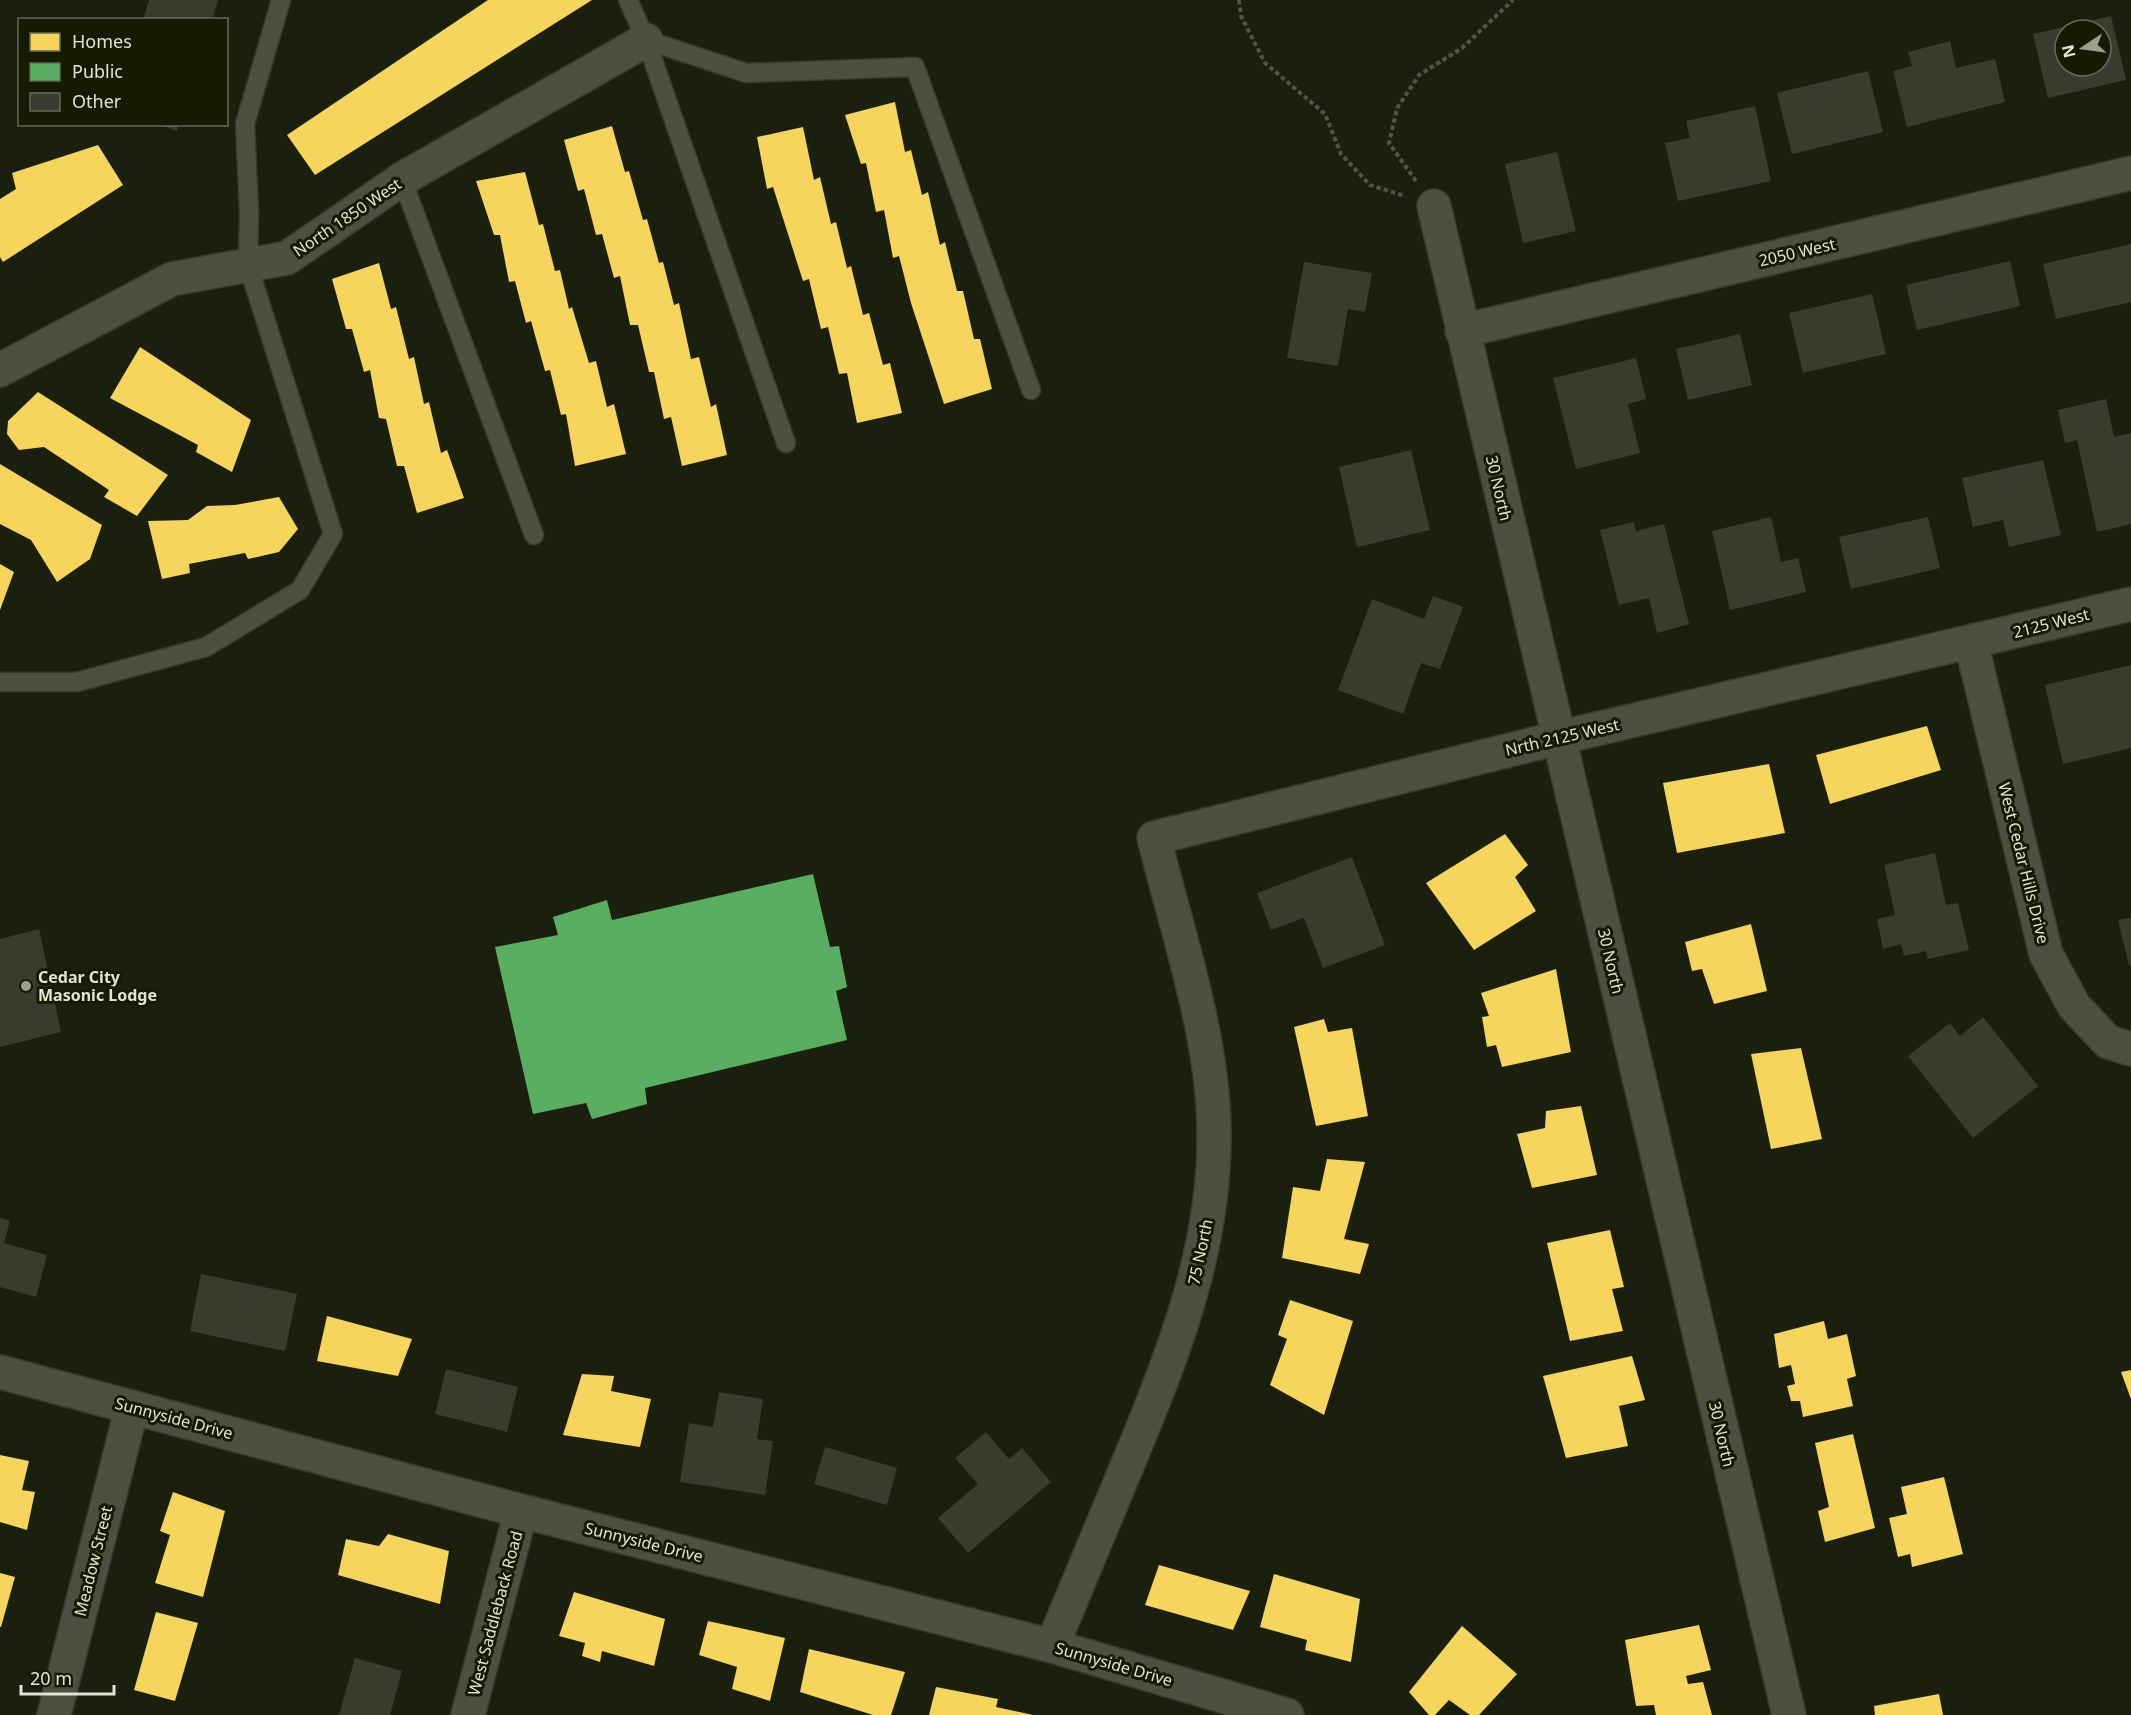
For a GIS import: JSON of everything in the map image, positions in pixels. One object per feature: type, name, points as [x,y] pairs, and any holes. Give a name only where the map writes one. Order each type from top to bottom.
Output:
[{"type":"street","name":"North 1850 West","points":[[0,370],[172,279],[287,258],[402,179],[646,40]]},
{"type":"street","name":"2050 West","points":[[1462,331],[2131,173]]},
{"type":"street","name":"30 North","points":[[1434,206],[1789,1715]]},
{"type":"street","name":"2125 West","points":[[1971,642],[2131,604]]},
{"type":"street","name":"Nrth 2125 West","points":[[1154,838],[1558,738],[1971,642]]},
{"type":"street","name":"West Cedar Hills Drive","points":[[1971,642],[2046,954],[2074,1006],[2108,1042],[2131,1049]]},
{"type":"street","name":"75 North","points":[[1052,1646],[1166,1374],[1196,1276],[1210,1200],[1214,1131],[1207,1053],[1154,838]]},
{"type":"street","name":"Sunnyside Drive","points":[[0,1372],[521,1511],[1052,1646],[1287,1715]]},
{"type":"street","name":"Meadow Street","points":[[54,1715],[132,1407]]},
{"type":"street","name":"West Saddleback Road","points":[[468,1715],[521,1511]]},
{"type":"lane","points":[[0,682],[77,682],[206,647],[300,590],[333,534],[248,265],[249,211],[245,124],[281,0]]},
{"type":"lane","points":[[628,0],[646,40],[786,443]]},
{"type":"lane","points":[[646,40],[746,73],[915,67],[1030,390]]},
{"type":"lane","points":[[402,179],[534,535]]},
{"type":"path","points":[[1239,0],[1241,16],[1264,63],[1325,114],[1341,154],[1371,185],[1434,206]]},
{"type":"path","points":[[1434,206],[1389,143],[1397,108],[1419,75],[1462,48],[1513,0]]},
{"type":"building: Homes","points":[[488,0],[592,0],[315,175],[287,135]]},
{"type":"building: Homes","points":[[895,102],[905,152],[911,150],[922,195],[928,192],[940,245],[945,242],[957,291],[963,291],[974,339],[980,339],[992,389],[944,404],[911,303],[899,256],[893,258],[884,210],[876,212],[866,163],[861,164],[845,115]]},
{"type":"building: Homes","points":[[612,126],[625,172],[629,171],[643,220],[647,219],[659,263],[663,262],[674,305],[679,303],[691,359],[699,357],[711,407],[716,404],[727,455],[682,466],[671,417],[664,419],[654,372],[649,372],[638,325],[630,325],[620,276],[614,278],[602,234],[596,235],[584,189],[578,191],[564,140]]},
{"type":"building: Homes","points":[[803,127],[814,180],[820,177],[831,224],[836,222],[847,268],[851,266],[863,315],[869,313],[883,365],[890,363],[902,413],[857,423],[847,373],[839,374],[828,327],[821,329],[809,279],[803,281],[773,187],[767,189],[757,137]]},
{"type":"building: Homes","points":[[98,145],[123,185],[3,262],[0,257],[0,199],[16,189],[12,173]]},
{"type":"building: Homes","points":[[525,172],[539,225],[543,224],[555,271],[560,270],[569,309],[572,307],[589,363],[596,361],[607,407],[614,404],[626,454],[575,466],[566,414],[561,415],[550,370],[545,371],[531,321],[526,323],[515,281],[509,282],[500,235],[494,235],[476,181]]},
{"type":"building: Homes","points":[[379,263],[391,309],[396,307],[409,359],[414,357],[424,404],[429,402],[441,453],[447,450],[464,498],[417,513],[404,466],[397,466],[386,419],[379,418],[370,370],[364,372],[352,329],[346,329],[332,279]]},
{"type":"building: Homes","points":[[140,347],[251,420],[232,472],[196,452],[198,445],[110,398]]},
{"type":"building: Homes","points":[[38,392],[168,475],[137,516],[104,497],[109,490],[44,447],[19,450],[7,434],[8,421]]},
{"type":"building: Homes","points":[[0,464],[102,525],[90,559],[57,582],[31,540],[0,524]]},
{"type":"building: Homes","points":[[279,497],[298,529],[279,552],[248,559],[245,553],[189,564],[190,573],[162,579],[148,521],[188,520],[207,506],[235,505]]},
{"type":"building: Homes","points":[[0,564],[14,572],[0,610]]},
{"type":"building: Homes","points":[[1927,726],[1941,770],[1830,804],[1816,755]]},
{"type":"building: Homes","points":[[1769,764],[1785,833],[1677,853],[1663,783]]},
{"type":"building: Homes","points":[[1505,834],[1528,865],[1515,877],[1536,911],[1474,950],[1426,883]]},
{"type":"building: Homes","points":[[1751,924],[1767,991],[1714,1004],[1702,969],[1692,971],[1685,942]]},
{"type":"building: Homes","points":[[1556,969],[1571,1052],[1502,1067],[1496,1045],[1487,1047],[1482,1017],[1489,1016],[1481,993]]},
{"type":"building: Homes","points":[[1324,1019],[1328,1032],[1352,1028],[1368,1116],[1316,1126],[1294,1027]]},
{"type":"building: Homes","points":[[1801,1048],[1822,1139],[1771,1149],[1751,1054]]},
{"type":"building: Homes","points":[[1581,1106],[1597,1175],[1532,1188],[1517,1134],[1545,1128],[1546,1111]]},
{"type":"building: Homes","points":[[1327,1159],[1365,1162],[1344,1239],[1369,1244],[1360,1274],[1282,1258],[1293,1187],[1320,1191]]},
{"type":"building: Homes","points":[[1610,1230],[1624,1287],[1612,1289],[1623,1331],[1570,1341],[1547,1243]]},
{"type":"building: Homes","points":[[1290,1300],[1353,1321],[1324,1415],[1270,1385],[1287,1339],[1278,1335]]},
{"type":"building: Homes","points":[[327,1316],[412,1339],[398,1376],[317,1361]]},
{"type":"building: Homes","points":[[1824,1321],[1828,1339],[1847,1334],[1856,1376],[1847,1379],[1853,1406],[1803,1417],[1800,1401],[1791,1401],[1787,1386],[1795,1384],[1791,1365],[1779,1368],[1774,1334]]},
{"type":"building: Homes","points":[[1632,1356],[1645,1400],[1619,1406],[1628,1446],[1566,1458],[1543,1376]]},
{"type":"building: Homes","points":[[2131,1370],[2131,1399],[2121,1372]]},
{"type":"building: Homes","points":[[582,1374],[614,1376],[611,1391],[651,1399],[640,1447],[563,1435]]},
{"type":"building: Homes","points":[[1853,1434],[1875,1528],[1825,1542],[1818,1511],[1829,1507],[1815,1443]]},
{"type":"building: Homes","points":[[0,1455],[29,1461],[22,1490],[35,1492],[27,1530],[0,1522]]},
{"type":"building: Homes","points":[[1944,1477],[1963,1554],[1912,1567],[1910,1554],[1898,1557],[1889,1518],[1907,1514],[1901,1487]]},
{"type":"building: Homes","points":[[173,1492],[225,1511],[203,1597],[155,1583],[170,1535],[160,1531]]},
{"type":"building: Homes","points":[[388,1534],[449,1551],[440,1604],[338,1575],[346,1539],[379,1546]]},
{"type":"building: Homes","points":[[1159,1565],[1250,1591],[1233,1630],[1145,1605]]},
{"type":"building: Homes","points":[[0,1573],[15,1577],[1,1627],[0,1627]]},
{"type":"building: Homes","points":[[1274,1574],[1360,1599],[1351,1662],[1305,1650],[1307,1640],[1260,1627]]},
{"type":"building: Homes","points":[[574,1592],[665,1619],[654,1666],[602,1651],[600,1662],[582,1656],[585,1643],[559,1636]]},
{"type":"building: Homes","points":[[156,1612],[198,1623],[175,1701],[134,1690]]},
{"type":"building: Homes","points":[[708,1621],[785,1638],[770,1701],[732,1689],[737,1667],[699,1655]]},
{"type":"building: Homes","points":[[1699,1625],[1711,1670],[1686,1676],[1688,1684],[1703,1682],[1712,1715],[1656,1715],[1654,1705],[1636,1706],[1625,1640]]},
{"type":"building: Homes","points":[[1462,1626],[1517,1674],[1479,1715],[1470,1715],[1449,1700],[1435,1715],[1429,1715],[1409,1692]]},
{"type":"building: Homes","points":[[809,1649],[905,1672],[891,1715],[873,1715],[800,1692]]},
{"type":"building: Homes","points":[[936,1687],[998,1699],[996,1707],[1033,1715],[929,1715]]},
{"type":"building: Homes","points":[[1939,1694],[1943,1715],[1875,1715],[1874,1706]]},
{"type":"building: Public","points":[[813,874],[830,947],[839,946],[847,987],[836,991],[847,1040],[645,1088],[647,1104],[592,1119],[586,1103],[533,1114],[495,947],[558,935],[553,917],[607,900],[612,920]]},
{"type":"building: Other","points":[[149,0],[218,0],[213,18],[144,18]]},
{"type":"building: Other","points":[[2113,25],[2126,80],[2048,98],[2033,34],[2053,29],[2053,78],[2113,78]]},
{"type":"building: Other","points":[[1950,41],[1956,68],[1995,59],[2005,102],[1907,127],[1893,71],[1912,66],[1908,52]]},
{"type":"building: Other","points":[[1868,71],[1883,132],[1792,154],[1777,93]]},
{"type":"building: Other","points":[[1755,106],[1771,181],[1678,201],[1665,143],[1690,138],[1686,121]]},
{"type":"building: Other","points":[[163,126],[178,126],[177,131]]},
{"type":"building: Other","points":[[1557,152],[1576,231],[1523,243],[1505,164]]},
{"type":"building: Other","points":[[2131,244],[2131,302],[2056,319],[2043,264]]},
{"type":"building: Other","points":[[2010,261],[2020,306],[1917,330],[1906,285]]},
{"type":"building: Other","points":[[1304,262],[1372,273],[1365,312],[1348,309],[1338,366],[1287,358]]},
{"type":"building: Other","points":[[1872,294],[1886,354],[1803,373],[1789,313]]},
{"type":"building: Other","points":[[1740,334],[1752,385],[1688,400],[1676,349]]},
{"type":"building: Other","points":[[1636,358],[1646,399],[1628,404],[1640,453],[1576,469],[1553,378]]},
{"type":"building: Other","points":[[2106,399],[2114,437],[2131,433],[2131,524],[2097,532],[2077,440],[2065,443],[2058,410]]},
{"type":"building: Other","points":[[1411,450],[1430,530],[1357,547],[1339,467]]},
{"type":"building: Other","points":[[2043,460],[2061,535],[2009,547],[2003,520],[1973,527],[1962,478]]},
{"type":"building: Other","points":[[1771,517],[1781,562],[1798,558],[1806,592],[1730,610],[1712,531]]},
{"type":"building: Other","points":[[1928,517],[1940,568],[1851,589],[1839,537]]},
{"type":"building: Other","points":[[1634,522],[1636,531],[1664,524],[1689,624],[1657,633],[1649,598],[1619,605],[1600,530]]},
{"type":"building: Other","points":[[1433,596],[1463,607],[1440,669],[1421,663],[1403,714],[1338,690],[1372,599],[1424,619]]},
{"type":"building: Other","points":[[2131,665],[2131,748],[2063,764],[2045,685]]},
{"type":"building: Other","points":[[1935,853],[1946,905],[1958,903],[1969,950],[1928,959],[1926,951],[1904,956],[1901,944],[1883,949],[1877,919],[1895,915],[1884,865]]},
{"type":"building: Other","points":[[1352,857],[1385,945],[1323,968],[1304,918],[1271,930],[1257,893]]},
{"type":"building: Other","points":[[2131,918],[2131,965],[2129,965],[2118,920]]},
{"type":"building: Other","name":"Cedar City Masonic Lodge","points":[[39,929],[61,1032],[0,1047],[0,939]]},
{"type":"building: Other","points":[[1983,1017],[2038,1086],[1973,1138],[1908,1056],[1950,1023],[1960,1036]]},
{"type":"building: Other","points":[[0,1218],[10,1221],[4,1243],[47,1255],[36,1297],[0,1287]]},
{"type":"building: Other","points":[[201,1274],[297,1294],[285,1351],[190,1331]]},
{"type":"building: Other","points":[[446,1369],[518,1387],[507,1432],[435,1414]]},
{"type":"building: Other","points":[[719,1392],[763,1399],[757,1439],[773,1441],[765,1495],[680,1482],[689,1423],[713,1427]]},
{"type":"building: Other","points":[[986,1432],[1009,1459],[1022,1448],[1051,1482],[968,1553],[938,1518],[978,1484],[955,1458]]},
{"type":"building: Other","points":[[825,1447],[897,1468],[887,1505],[814,1484]]},
{"type":"building: Other","points":[[355,1658],[402,1671],[390,1715],[339,1715]]},
{"type":"place","name":"Cedar City Masonic Lodge","points":[[26,986]]}]
